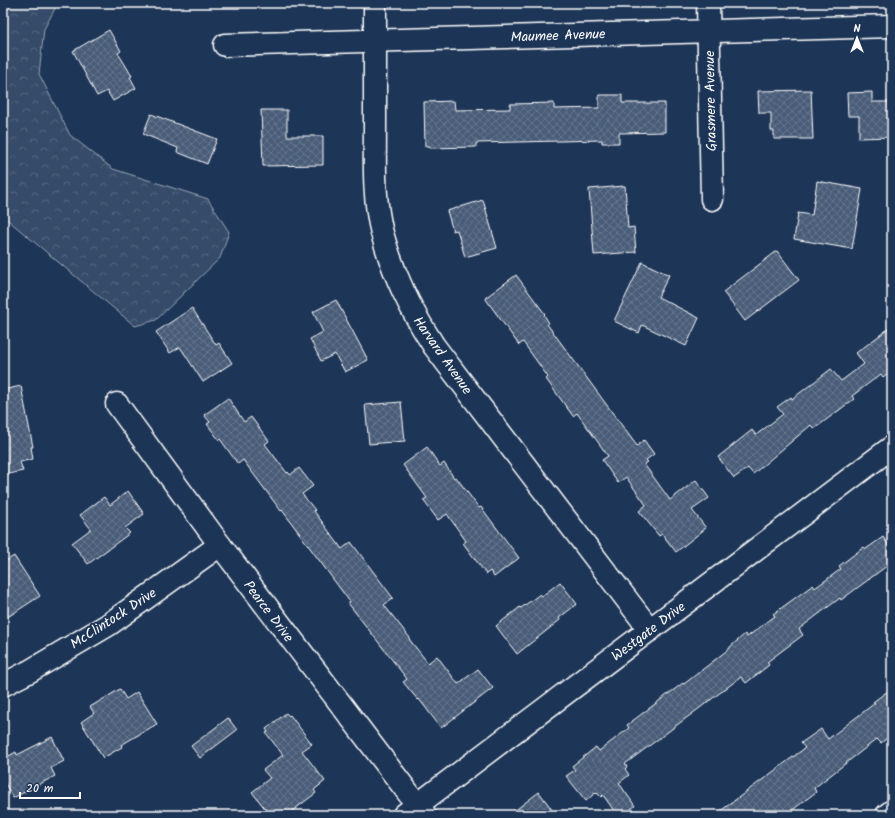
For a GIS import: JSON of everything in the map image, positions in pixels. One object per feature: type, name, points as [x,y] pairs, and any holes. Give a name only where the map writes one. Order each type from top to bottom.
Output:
[{"type":"street","name":"Harvard Avenue","points":[[375,3],[375,172],[382,231],[390,260],[400,286],[416,318],[434,346],[650,630]]},
{"type":"street","name":"Grasmere Avenue","points":[[708,3],[712,199]]},
{"type":"street","name":"Maumee Avenue","points":[[225,45],[892,26]]},
{"type":"street","name":"Pearce Drive","points":[[117,404],[415,812]]},
{"type":"street","name":"Westgate Drive","points":[[415,812],[650,630],[892,447]]},
{"type":"street","name":"McClintock Drive","points":[[3,685],[30,671],[108,625],[220,545]]},
{"type":"street","points":[[887,815],[892,811]]},
{"type":"green space","points":[[3,3],[58,3],[44,29],[39,74],[70,135],[113,169],[208,199],[229,232],[220,258],[156,320],[135,326],[3,216]]},
{"type":"building","points":[[109,30],[121,51],[118,53],[132,76],[130,77],[136,88],[113,101],[107,91],[97,96],[73,51]]},
{"type":"building","points":[[811,90],[813,139],[774,139],[774,131],[771,131],[771,113],[759,113],[758,91]]},
{"type":"building","points":[[872,92],[872,102],[892,102],[892,137],[859,138],[859,116],[848,116],[847,93]]},
{"type":"building","points":[[599,95],[622,95],[622,103],[665,103],[665,132],[619,133],[619,143],[602,143],[602,140],[476,143],[476,147],[430,148],[430,146],[425,146],[424,102],[454,101],[455,110],[510,109],[510,104],[554,103],[554,109],[599,108]]},
{"type":"building","points":[[261,110],[287,110],[287,136],[323,136],[323,165],[263,166]]},
{"type":"building","points":[[151,114],[217,139],[207,164],[177,152],[178,148],[143,134]]},
{"type":"building","points":[[817,181],[862,189],[852,249],[794,239],[798,213],[812,215]]},
{"type":"building","points":[[625,186],[628,228],[634,227],[636,252],[594,255],[589,189]]},
{"type":"building","points":[[483,200],[497,248],[465,257],[457,230],[453,231],[447,211]]},
{"type":"building","points":[[777,251],[799,280],[745,321],[723,292]]},
{"type":"building","points":[[642,262],[669,275],[658,297],[699,318],[686,346],[642,325],[639,333],[614,321]]},
{"type":"building","points":[[516,275],[545,314],[544,315],[549,323],[547,324],[637,446],[644,440],[654,454],[646,460],[648,462],[644,464],[670,500],[696,480],[709,498],[692,510],[706,528],[676,552],[662,534],[659,536],[639,511],[646,505],[626,477],[618,483],[602,460],[608,456],[577,413],[573,416],[546,379],[548,377],[523,342],[519,345],[485,298]]},
{"type":"building","points":[[336,300],[368,360],[345,372],[335,354],[321,361],[310,339],[323,332],[313,312]]},
{"type":"building","points":[[192,308],[216,345],[219,343],[232,363],[203,382],[180,347],[170,353],[156,332]]},
{"type":"building","points":[[892,326],[892,370],[883,377],[881,374],[852,396],[854,399],[814,429],[811,425],[753,474],[748,468],[734,478],[718,457],[752,430],[756,435],[783,414],[777,407],[791,397],[792,399],[831,369],[841,381],[864,364],[856,353]]},
{"type":"building","points":[[21,386],[33,447],[31,447],[33,459],[20,462],[23,471],[3,475],[3,390]]},
{"type":"building","points":[[228,398],[244,422],[251,417],[269,441],[265,444],[287,473],[288,472],[290,475],[299,468],[313,486],[302,494],[342,549],[351,542],[393,598],[384,605],[428,663],[437,656],[458,684],[478,669],[493,688],[441,728],[419,699],[418,700],[403,682],[407,679],[348,603],[350,602],[282,510],[281,511],[243,460],[238,464],[207,424],[210,422],[204,415]]},
{"type":"building","points":[[401,402],[405,441],[369,444],[365,405]]},
{"type":"building","points":[[427,447],[440,466],[444,463],[454,478],[456,477],[479,508],[481,507],[519,558],[494,577],[490,571],[486,574],[463,543],[466,541],[447,514],[438,520],[423,500],[427,498],[403,465]]},
{"type":"building","points":[[128,491],[144,514],[125,528],[130,533],[88,564],[72,543],[91,529],[80,515],[104,497],[110,505]]},
{"type":"building","points":[[883,537],[892,550],[892,562],[799,629],[803,635],[767,662],[769,665],[746,683],[741,677],[625,764],[627,767],[625,769],[629,775],[619,783],[635,806],[623,815],[617,815],[603,795],[601,797],[595,793],[586,801],[566,776],[575,770],[572,766],[596,747],[599,751],[629,728],[627,725],[683,683],[684,684],[730,648],[745,634],[747,637],[775,616],[773,614],[813,585],[815,588],[841,569],[839,566],[864,547],[866,549]]},
{"type":"building","points":[[14,556],[40,596],[3,620],[3,563]]},
{"type":"building","points":[[560,582],[577,604],[559,618],[560,620],[517,654],[496,626],[520,607],[521,608],[540,594],[542,596]]},
{"type":"building","points":[[892,688],[892,734],[881,743],[877,739],[814,788],[816,792],[786,815],[715,815],[805,748],[801,743],[821,729],[828,739]]},
{"type":"building","points":[[120,689],[126,699],[137,692],[157,724],[121,745],[122,747],[103,758],[81,722],[94,713],[90,707]]},
{"type":"building","points":[[286,713],[289,716],[290,715],[312,744],[302,751],[325,781],[314,790],[316,793],[287,815],[270,815],[252,792],[270,778],[263,770],[283,755],[266,733],[268,732],[266,729]]},
{"type":"building","points":[[228,718],[237,730],[200,758],[191,746]]},
{"type":"building","points":[[52,737],[64,761],[51,768],[55,776],[13,798],[3,780],[3,759],[16,752],[17,755]]},
{"type":"building","points":[[539,792],[556,815],[509,815]]}]
